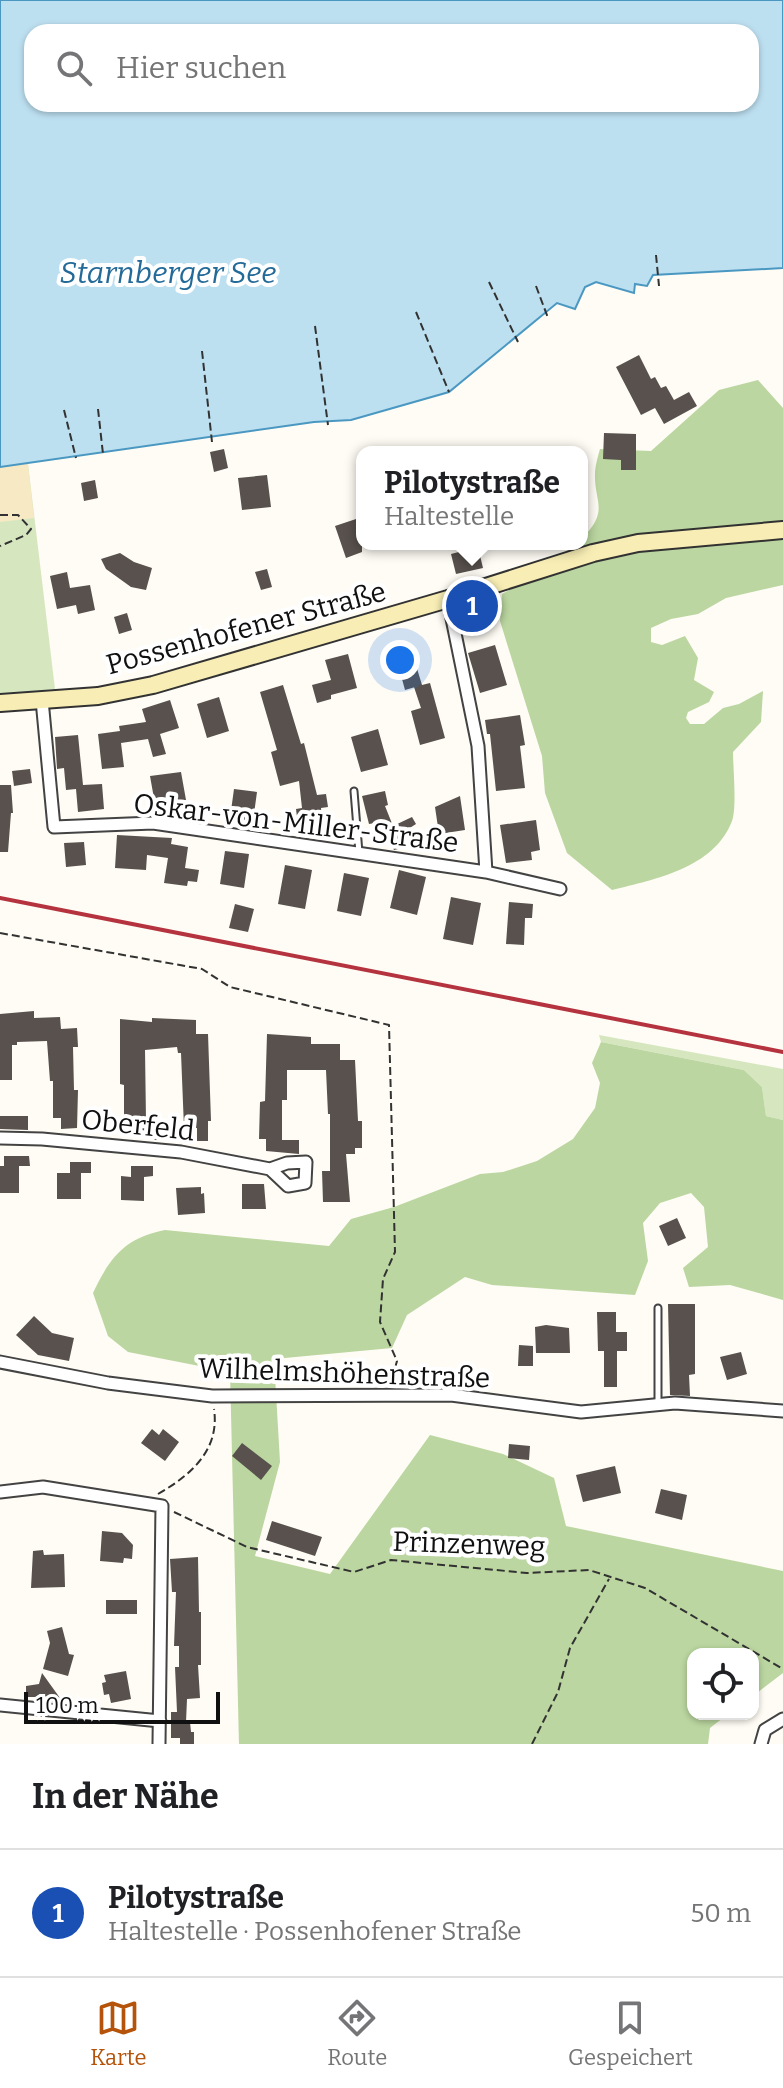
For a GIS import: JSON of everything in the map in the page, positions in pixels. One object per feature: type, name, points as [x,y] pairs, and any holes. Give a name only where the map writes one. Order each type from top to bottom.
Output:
[{"type":"main road","name":"Possenhofener Straße","points":[[0,703],[98,696],[153,685],[593,553],[638,543],[783,530]]},
{"type":"street","points":[[448,599],[478,746],[486,872]]},
{"type":"street","name":"Oskar-von-Miller-Straße","points":[[42,700],[54,827],[153,823],[486,872],[560,889]]},
{"type":"street","name":"Oberfeld","points":[[0,1138],[181,1152],[270,1169]]},
{"type":"street","name":"Wilhelmshöhenstraße","points":[[0,1362],[108,1383],[212,1396],[451,1395],[581,1412],[675,1403],[783,1411]]},
{"type":"street","points":[[0,1492],[43,1487],[156,1504],[159,1744]]},
{"type":"street","points":[[0,1705],[160,1721]]},
{"type":"street","points":[[761,1744],[765,1730],[783,1719]]},
{"type":"lane","points":[[354,791],[359,854]]},
{"type":"lane","points":[[658,1308],[658,1404]]},
{"type":"path","points":[[656,255],[659,286]]},
{"type":"path","points":[[489,282],[518,342]]},
{"type":"path","points":[[536,286],[548,318]]},
{"type":"path","points":[[416,312],[449,392]]},
{"type":"path","points":[[315,326],[328,425]]},
{"type":"path","points":[[202,351],[212,442]]},
{"type":"path","points":[[98,409],[103,454]]},
{"type":"path","points":[[64,410],[76,458]]},
{"type":"path","points":[[0,515],[18,515],[31,529],[26,535],[0,546]]},
{"type":"path","points":[[0,933],[202,969],[230,987],[389,1025],[395,1252],[383,1279],[380,1322],[397,1361],[386,1396]]},
{"type":"path","points":[[156,1504],[156,1495],[192,1472],[209,1449],[216,1424],[212,1396]]},
{"type":"path","name":"Prinzenweg","points":[[156,1504],[247,1547],[354,1572],[391,1560],[527,1573],[589,1570],[645,1588],[783,1669]]},
{"type":"path","points":[[532,1744],[558,1692],[570,1648],[609,1578]]},
{"type":"green space","points":[[758,380],[783,408],[783,585],[726,598],[698,614],[671,619],[651,628],[651,642],[662,645],[685,636],[698,658],[694,680],[714,692],[709,702],[688,712],[686,718],[690,724],[704,724],[723,708],[739,704],[763,691],[761,722],[733,752],[735,797],[732,821],[712,850],[698,861],[665,876],[612,890],[567,853],[545,793],[542,756],[500,621],[502,594],[529,579],[568,550],[588,550],[588,532],[596,521],[599,506],[595,474],[600,449],[651,451],[719,390]]},
{"type":"green space","points":[[28,464],[55,689],[0,694],[0,467]]},
{"type":"green space","points":[[599,1035],[783,1069],[783,1120],[766,1116],[762,1087],[744,1070],[601,1042]]},
{"type":"green space","points":[[601,1042],[744,1070],[762,1087],[766,1116],[783,1120],[783,1300],[730,1285],[689,1287],[683,1268],[708,1247],[704,1207],[691,1193],[660,1203],[643,1223],[648,1261],[635,1295],[492,1285],[465,1277],[407,1315],[392,1348],[274,1359],[280,1462],[255,1556],[330,1574],[430,1435],[503,1454],[554,1478],[566,1526],[783,1571],[783,1673],[759,1691],[759,1648],[687,1648],[687,1720],[720,1720],[710,1728],[708,1744],[239,1744],[230,1372],[128,1352],[108,1336],[93,1293],[99,1280],[113,1259],[129,1244],[165,1230],[329,1246],[351,1219],[394,1207],[480,1174],[503,1172],[537,1161],[573,1139],[595,1108],[600,1083],[592,1063]]},
{"type":"sand","points":[[28,464],[34,518],[0,522],[0,467]]},
{"type":"water","name":"Starnberger See","points":[[0,0],[783,0],[783,268],[653,275],[647,286],[635,284],[634,293],[596,282],[585,287],[575,309],[557,303],[449,392],[351,420],[314,422],[0,467]]},
{"type":"building","points":[[639,355],[651,379],[655,377],[661,388],[666,386],[674,400],[689,392],[697,406],[664,424],[655,408],[641,415],[616,367]]},
{"type":"building","points":[[604,433],[636,434],[636,470],[621,470],[621,460],[603,459]]},
{"type":"building","points":[[224,449],[228,468],[214,472],[210,452]]},
{"type":"building","points":[[267,475],[271,507],[242,510],[238,478]]},
{"type":"building","points":[[95,480],[98,498],[84,501],[81,483]]},
{"type":"building","points":[[356,519],[356,550],[362,552],[346,558],[335,526]]},
{"type":"building","points":[[479,550],[483,568],[456,574],[451,554]]},
{"type":"building","points":[[120,553],[152,568],[146,590],[131,587],[106,569],[101,559]]},
{"type":"building","points":[[267,569],[272,587],[261,590],[255,572]]},
{"type":"building","points":[[67,572],[70,588],[90,585],[95,610],[78,614],[76,605],[57,609],[50,576]]},
{"type":"building","points":[[127,613],[132,630],[119,634],[114,617]]},
{"type":"building","points":[[495,645],[507,685],[480,693],[468,653]]},
{"type":"building","points":[[412,652],[422,685],[405,690],[396,657]]},
{"type":"building","points":[[348,654],[357,688],[331,695],[331,699],[317,703],[312,685],[331,680],[325,660]]},
{"type":"building","points":[[430,683],[445,738],[420,745],[411,711],[421,708],[414,687]]},
{"type":"building","points":[[283,685],[301,744],[304,743],[317,795],[326,794],[328,807],[321,808],[322,822],[298,825],[296,809],[302,808],[299,781],[280,786],[271,752],[277,750],[260,692]]},
{"type":"building","points":[[219,697],[229,731],[207,738],[197,704]]},
{"type":"building","points":[[170,700],[179,728],[160,734],[166,754],[153,757],[148,739],[121,743],[124,767],[102,769],[98,734],[120,731],[119,726],[146,722],[142,709]]},
{"type":"building","points":[[520,715],[525,745],[520,746],[525,788],[496,791],[490,734],[487,734],[485,720]]},
{"type":"building","points":[[378,729],[388,765],[361,772],[351,737]]},
{"type":"building","points":[[78,735],[83,785],[102,784],[104,809],[78,812],[76,789],[66,790],[64,768],[57,769],[55,737]]},
{"type":"building","points":[[30,769],[32,783],[14,786],[12,771]]},
{"type":"building","points":[[181,772],[186,800],[155,804],[150,776]]},
{"type":"building","points":[[0,785],[11,785],[13,813],[8,852],[0,852]]},
{"type":"building","points":[[234,789],[257,792],[253,821],[230,818]]},
{"type":"building","points":[[385,791],[388,805],[385,806],[393,826],[412,817],[416,824],[405,831],[408,837],[398,842],[395,836],[398,849],[394,850],[381,822],[369,824],[362,796]]},
{"type":"building","points":[[460,796],[465,830],[439,834],[435,807]]},
{"type":"building","points":[[536,820],[540,850],[531,852],[532,860],[506,863],[500,825]]},
{"type":"building","points":[[117,835],[172,838],[171,844],[188,847],[185,868],[199,870],[197,882],[188,881],[187,886],[164,883],[168,858],[147,855],[146,870],[115,868]]},
{"type":"building","points":[[84,842],[86,865],[66,867],[64,843]]},
{"type":"building","points":[[225,851],[249,854],[244,888],[220,884]]},
{"type":"building","points":[[285,865],[312,870],[305,909],[278,904]]},
{"type":"building","points":[[399,870],[426,877],[417,915],[390,908]]},
{"type":"building","points":[[344,873],[369,878],[361,916],[337,911]]},
{"type":"building","points":[[451,897],[481,903],[473,945],[443,939]]},
{"type":"building","points":[[509,902],[533,904],[532,918],[525,918],[524,945],[506,944]]},
{"type":"building","points":[[235,904],[254,909],[248,932],[229,928]]},
{"type":"building","points":[[34,1011],[34,1018],[60,1017],[61,1029],[77,1028],[78,1047],[73,1047],[74,1090],[78,1090],[77,1128],[61,1129],[61,1118],[53,1118],[53,1081],[50,1081],[47,1041],[17,1042],[17,1045],[12,1045],[12,1080],[0,1080],[0,1014]]},
{"type":"building","points":[[152,1018],[196,1020],[196,1034],[208,1034],[211,1121],[208,1121],[208,1141],[197,1141],[197,1128],[184,1128],[181,1053],[178,1053],[177,1047],[145,1050],[146,1121],[168,1121],[168,1140],[154,1140],[154,1135],[134,1135],[134,1121],[124,1121],[124,1085],[120,1084],[120,1019],[152,1022]]},
{"type":"building","points":[[267,1034],[311,1037],[311,1044],[340,1044],[340,1060],[355,1060],[362,1148],[355,1148],[355,1154],[346,1154],[350,1202],[323,1202],[322,1171],[330,1171],[326,1070],[287,1070],[287,1100],[282,1100],[282,1140],[299,1140],[299,1154],[266,1151],[266,1139],[259,1139],[260,1102],[265,1101]]},
{"type":"building","points":[[0,1116],[28,1116],[28,1130],[0,1129]]},
{"type":"building","points":[[4,1156],[29,1156],[30,1166],[19,1166],[19,1193],[0,1193],[0,1166],[4,1166]]},
{"type":"building","points":[[70,1162],[91,1162],[91,1173],[81,1173],[81,1199],[57,1199],[57,1173],[70,1173]]},
{"type":"building","points":[[131,1166],[153,1166],[153,1176],[144,1177],[144,1201],[121,1200],[121,1176],[131,1177]]},
{"type":"building","points":[[242,1184],[264,1184],[266,1209],[242,1209]]},
{"type":"building","points":[[201,1187],[205,1213],[178,1215],[176,1188]]},
{"type":"building","points":[[677,1218],[686,1238],[668,1246],[659,1226]]},
{"type":"building","points":[[668,1304],[695,1304],[695,1374],[689,1375],[690,1396],[670,1395]]},
{"type":"building","points":[[597,1312],[616,1312],[616,1332],[627,1332],[627,1351],[617,1351],[617,1387],[604,1387],[604,1351],[598,1351]]},
{"type":"building","points":[[34,1316],[52,1333],[74,1338],[69,1361],[38,1355],[16,1335]]},
{"type":"building","points":[[535,1327],[569,1328],[570,1353],[536,1353]]},
{"type":"building","points":[[519,1345],[533,1346],[533,1366],[518,1366]]},
{"type":"building","points":[[741,1352],[747,1374],[727,1380],[720,1357]]},
{"type":"building","points":[[152,1429],[159,1435],[163,1429],[179,1442],[165,1461],[141,1443]]},
{"type":"building","points":[[242,1443],[272,1466],[261,1480],[232,1456]]},
{"type":"building","points":[[509,1444],[530,1446],[529,1460],[508,1458]]},
{"type":"building","points":[[615,1466],[621,1493],[583,1502],[576,1475]]},
{"type":"building","points":[[661,1489],[687,1495],[682,1520],[655,1513]]},
{"type":"building","points":[[272,1521],[322,1537],[315,1556],[266,1540]]},
{"type":"building","points":[[102,1531],[122,1533],[133,1545],[132,1559],[124,1558],[123,1563],[100,1561]]},
{"type":"building","points":[[43,1550],[44,1555],[64,1554],[65,1587],[31,1588],[33,1551]]},
{"type":"building","points":[[198,1557],[200,1698],[187,1699],[186,1722],[190,1722],[191,1732],[194,1732],[194,1744],[180,1744],[180,1738],[171,1738],[171,1712],[177,1712],[175,1667],[179,1667],[179,1646],[174,1646],[176,1592],[172,1592],[170,1559]]},
{"type":"building","points":[[106,1600],[137,1600],[137,1614],[106,1614]]},
{"type":"building","points":[[62,1627],[69,1654],[74,1655],[68,1676],[43,1669],[50,1643],[47,1631]]},
{"type":"building","points":[[126,1671],[131,1699],[111,1703],[109,1694],[104,1695],[104,1675]]},
{"type":"building","points":[[42,1673],[60,1698],[54,1702],[45,1697],[26,1697],[26,1686],[39,1684]]},
{"type":"railway","points":[[0,898],[783,1052]]},
{"type":"place","name":"Pilotystraße","points":[[472,606]]}]
